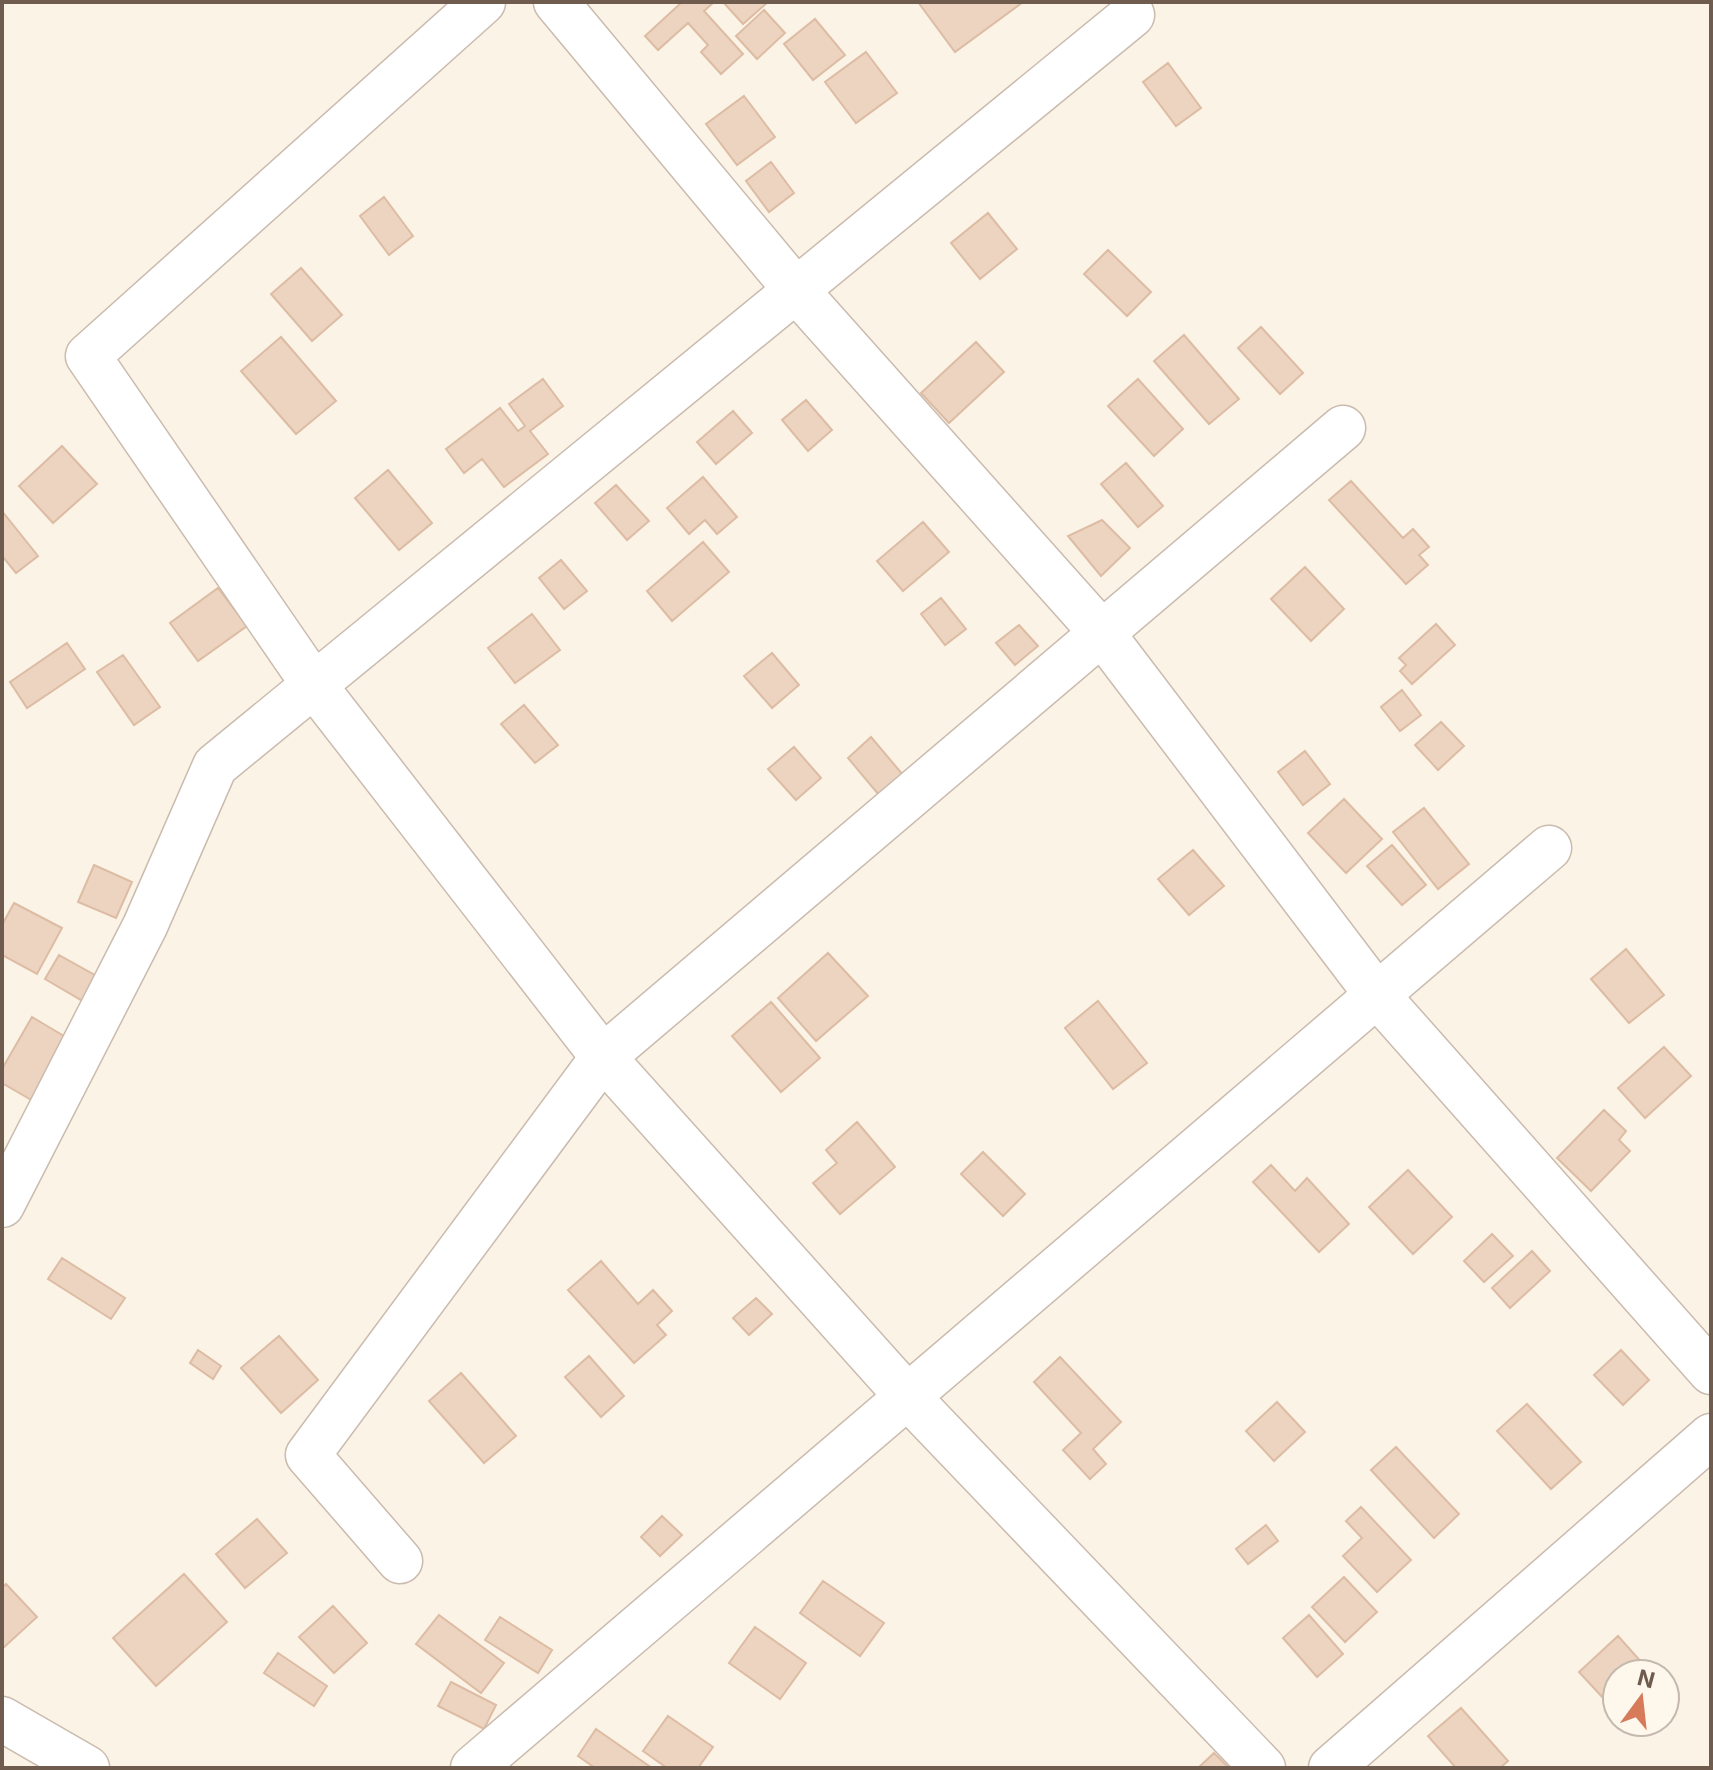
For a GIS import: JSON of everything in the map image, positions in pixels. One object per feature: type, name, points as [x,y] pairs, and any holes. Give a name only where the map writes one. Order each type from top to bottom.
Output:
[{"type":"street","points":[[483,2],[88,356],[314,685],[603,1057],[907,1396],[1263,1768]]},
{"type":"street","points":[[556,2],[796,290],[1102,633],[1377,995],[1711,1372]]},
{"type":"street","points":[[2,1205],[145,926],[215,766],[1132,15]]},
{"type":"street","points":[[400,1561],[308,1455],[603,1057],[1343,428]]},
{"type":"street","points":[[473,1768],[1549,848]]},
{"type":"street","points":[[1331,1768],[1711,1436]]},
{"type":"street","points":[[2,1719],[87,1768]]},
{"type":"building","points":[[682,2],[714,2],[704,11],[743,54],[721,74],[701,52],[708,45],[688,23],[658,50],[645,36]]},
{"type":"building","points":[[723,2],[768,2],[743,24]]},
{"type":"building","points":[[918,2],[1023,2],[955,52]]},
{"type":"building","points":[[764,10],[785,33],[757,59],[736,36]]},
{"type":"building","points":[[815,19],[845,55],[813,80],[784,44]]},
{"type":"building","points":[[866,52],[897,93],[856,123],[825,82]]},
{"type":"building","points":[[1168,63],[1201,108],[1176,126],[1143,82]]},
{"type":"building","points":[[744,96],[775,137],[737,165],[706,124]]},
{"type":"building","points":[[771,162],[794,193],[769,212],[746,181]]},
{"type":"building","points":[[384,197],[413,236],[389,255],[360,216]]},
{"type":"building","points":[[988,213],[1017,249],[980,279],[951,243]]},
{"type":"building","points":[[1108,250],[1151,292],[1127,316],[1084,274]]},
{"type":"building","points":[[301,268],[342,315],[312,341],[271,294]]},
{"type":"building","points":[[1261,327],[1303,373],[1280,394],[1238,348]]},
{"type":"building","points":[[1184,335],[1239,399],[1209,424],[1154,361]]},
{"type":"building","points":[[281,337],[336,401],[296,434],[241,371]]},
{"type":"building","points":[[976,342],[1004,372],[949,423],[921,393]]},
{"type":"building","points":[[543,379],[563,406],[530,431],[548,454],[504,487],[482,459],[464,473],[446,449],[500,408],[518,431],[525,426],[509,404]]},
{"type":"building","points":[[1138,379],[1183,429],[1154,456],[1108,406]]},
{"type":"building","points":[[806,400],[832,430],[808,451],[782,420]]},
{"type":"building","points":[[733,411],[752,433],[716,464],[697,442]]},
{"type":"building","points":[[62,446],[97,484],[53,523],[19,486]]},
{"type":"building","points":[[1126,463],[1163,506],[1138,527],[1101,484]]},
{"type":"building","points":[[388,470],[432,523],[399,550],[355,498]]},
{"type":"building","points":[[703,477],[737,517],[717,534],[705,520],[689,534],[667,508]]},
{"type":"building","points":[[1351,481],[1403,538],[1413,529],[1429,547],[1419,555],[1428,565],[1406,584],[1329,500]]},
{"type":"building","points":[[616,485],[649,521],[627,540],[595,503]]},
{"type":"building","points":[[2,511],[38,556],[16,573],[2,556]]},
{"type":"building","points":[[1102,520],[1130,548],[1101,576],[1068,536]]},
{"type":"building","points":[[923,522],[949,552],[903,591],[877,561]]},
{"type":"building","points":[[703,542],[729,572],[672,621],[647,591]]},
{"type":"building","points":[[561,560],[587,591],[564,609],[539,578]]},
{"type":"building","points":[[1305,567],[1344,609],[1311,641],[1271,599]]},
{"type":"building","points":[[218,588],[247,626],[198,661],[170,623]]},
{"type":"building","points":[[941,598],[966,629],[945,645],[921,614]]},
{"type":"building","points":[[532,614],[560,650],[515,683],[488,648]]},
{"type":"building","points":[[1436,624],[1455,645],[1412,684],[1400,671],[1406,665],[1399,658]]},
{"type":"building","points":[[1019,625],[1038,646],[1015,665],[996,643]]},
{"type":"building","points":[[67,643],[85,669],[27,708],[10,682]]},
{"type":"building","points":[[772,653],[799,685],[772,708],[744,676]]},
{"type":"building","points":[[123,655],[160,707],[134,725],[97,672]]},
{"type":"building","points":[[1402,690],[1421,715],[1400,731],[1381,707]]},
{"type":"building","points":[[524,705],[558,745],[535,763],[501,724]]},
{"type":"building","points":[[1441,722],[1464,746],[1438,770],[1415,745]]},
{"type":"building","points":[[871,737],[903,775],[879,795],[848,758]]},
{"type":"building","points":[[794,747],[821,778],[796,800],[768,769]]},
{"type":"building","points":[[1305,751],[1330,784],[1303,805],[1278,772]]},
{"type":"building","points":[[1344,799],[1382,839],[1346,873],[1308,833]]},
{"type":"building","points":[[1424,808],[1469,864],[1438,889],[1393,832]]},
{"type":"building","points":[[1392,845],[1426,885],[1402,905],[1367,866]]},
{"type":"building","points":[[1193,850],[1224,886],[1189,915],[1158,879]]},
{"type":"building","points":[[94,865],[132,882],[116,918],[78,902]]},
{"type":"building","points":[[14,903],[62,928],[37,974],[2,955],[2,925]]},
{"type":"building","points":[[1626,949],[1664,995],[1629,1023],[1591,979]]},
{"type":"building","points":[[828,953],[868,996],[816,1041],[778,998]]},
{"type":"building","points":[[59,955],[100,978],[86,1003],[45,979]]},
{"type":"building","points":[[1098,1001],[1147,1063],[1113,1089],[1065,1028]]},
{"type":"building","points":[[771,1002],[820,1058],[781,1092],[732,1036]]},
{"type":"building","points":[[32,1017],[69,1039],[33,1101],[2,1083],[2,1069]]},
{"type":"building","points":[[1664,1047],[1691,1076],[1645,1118],[1618,1088]]},
{"type":"building","points":[[1604,1110],[1626,1131],[1619,1140],[1630,1151],[1591,1191],[1557,1158]]},
{"type":"building","points":[[857,1122],[895,1167],[840,1214],[813,1183],[837,1163],[826,1150]]},
{"type":"building","points":[[983,1152],[1025,1194],[1003,1216],[961,1174]]},
{"type":"building","points":[[1271,1165],[1295,1191],[1307,1178],[1349,1224],[1319,1252],[1253,1182]]},
{"type":"building","points":[[1408,1170],[1452,1217],[1413,1254],[1369,1207]]},
{"type":"building","points":[[1492,1234],[1513,1256],[1484,1282],[1464,1261]]},
{"type":"building","points":[[1532,1251],[1550,1271],[1510,1308],[1492,1288]]},
{"type":"building","points":[[62,1258],[125,1298],[111,1319],[48,1279]]},
{"type":"building","points":[[601,1261],[638,1304],[653,1290],[672,1311],[657,1325],[666,1335],[634,1363],[568,1290]]},
{"type":"building","points":[[756,1298],[772,1314],[749,1335],[733,1318]]},
{"type":"building","points":[[279,1336],[318,1380],[281,1413],[241,1368]]},
{"type":"building","points":[[198,1350],[221,1366],[213,1379],[190,1363]]},
{"type":"building","points":[[1621,1350],[1649,1380],[1623,1405],[1594,1375]]},
{"type":"building","points":[[589,1356],[624,1396],[601,1417],[565,1377]]},
{"type":"building","points":[[1060,1357],[1121,1422],[1093,1449],[1106,1464],[1090,1479],[1063,1450],[1081,1433],[1034,1382]]},
{"type":"building","points":[[461,1373],[516,1436],[484,1463],[429,1401]]},
{"type":"building","points":[[1277,1402],[1305,1432],[1274,1461],[1246,1431]]},
{"type":"building","points":[[1527,1404],[1581,1462],[1551,1489],[1497,1431]]},
{"type":"building","points":[[1396,1447],[1459,1514],[1434,1538],[1371,1470]]},
{"type":"building","points":[[1361,1507],[1411,1560],[1377,1592],[1343,1556],[1362,1538],[1346,1521]]},
{"type":"building","points":[[662,1516],[682,1535],[660,1556],[641,1537]]},
{"type":"building","points":[[257,1519],[287,1553],[245,1588],[216,1554]]},
{"type":"building","points":[[1266,1525],[1278,1541],[1248,1564],[1236,1549]]},
{"type":"building","points":[[184,1574],[227,1622],[156,1686],[113,1638]]},
{"type":"building","points":[[1344,1577],[1377,1612],[1345,1642],[1312,1607]]},
{"type":"building","points":[[823,1581],[884,1623],[860,1656],[800,1613]]},
{"type":"building","points":[[6,1584],[37,1617],[2,1649],[2,1588]]},
{"type":"building","points":[[333,1606],[367,1643],[334,1673],[299,1637]]},
{"type":"building","points":[[439,1615],[504,1663],[481,1693],[416,1644]]},
{"type":"building","points":[[1309,1615],[1343,1654],[1317,1677],[1283,1638]]},
{"type":"building","points":[[500,1617],[552,1650],[538,1673],[485,1640]]},
{"type":"building","points":[[755,1627],[806,1663],[780,1699],[729,1663]]},
{"type":"building","points":[[1618,1636],[1638,1658],[1601,1658],[1601,1696],[1579,1672]]},
{"type":"building","points":[[278,1653],[327,1686],[314,1706],[264,1673]]},
{"type":"building","points":[[451,1682],[496,1705],[484,1729],[438,1706]]},
{"type":"building","points":[[1461,1708],[1508,1761],[1500,1768],[1456,1768],[1428,1736]]},
{"type":"building","points":[[668,1716],[713,1747],[698,1768],[667,1768],[643,1751]]},
{"type":"building","points":[[596,1729],[652,1768],[595,1768],[578,1756]]},
{"type":"building","points":[[1214,1753],[1229,1768],[1198,1768]]}]
